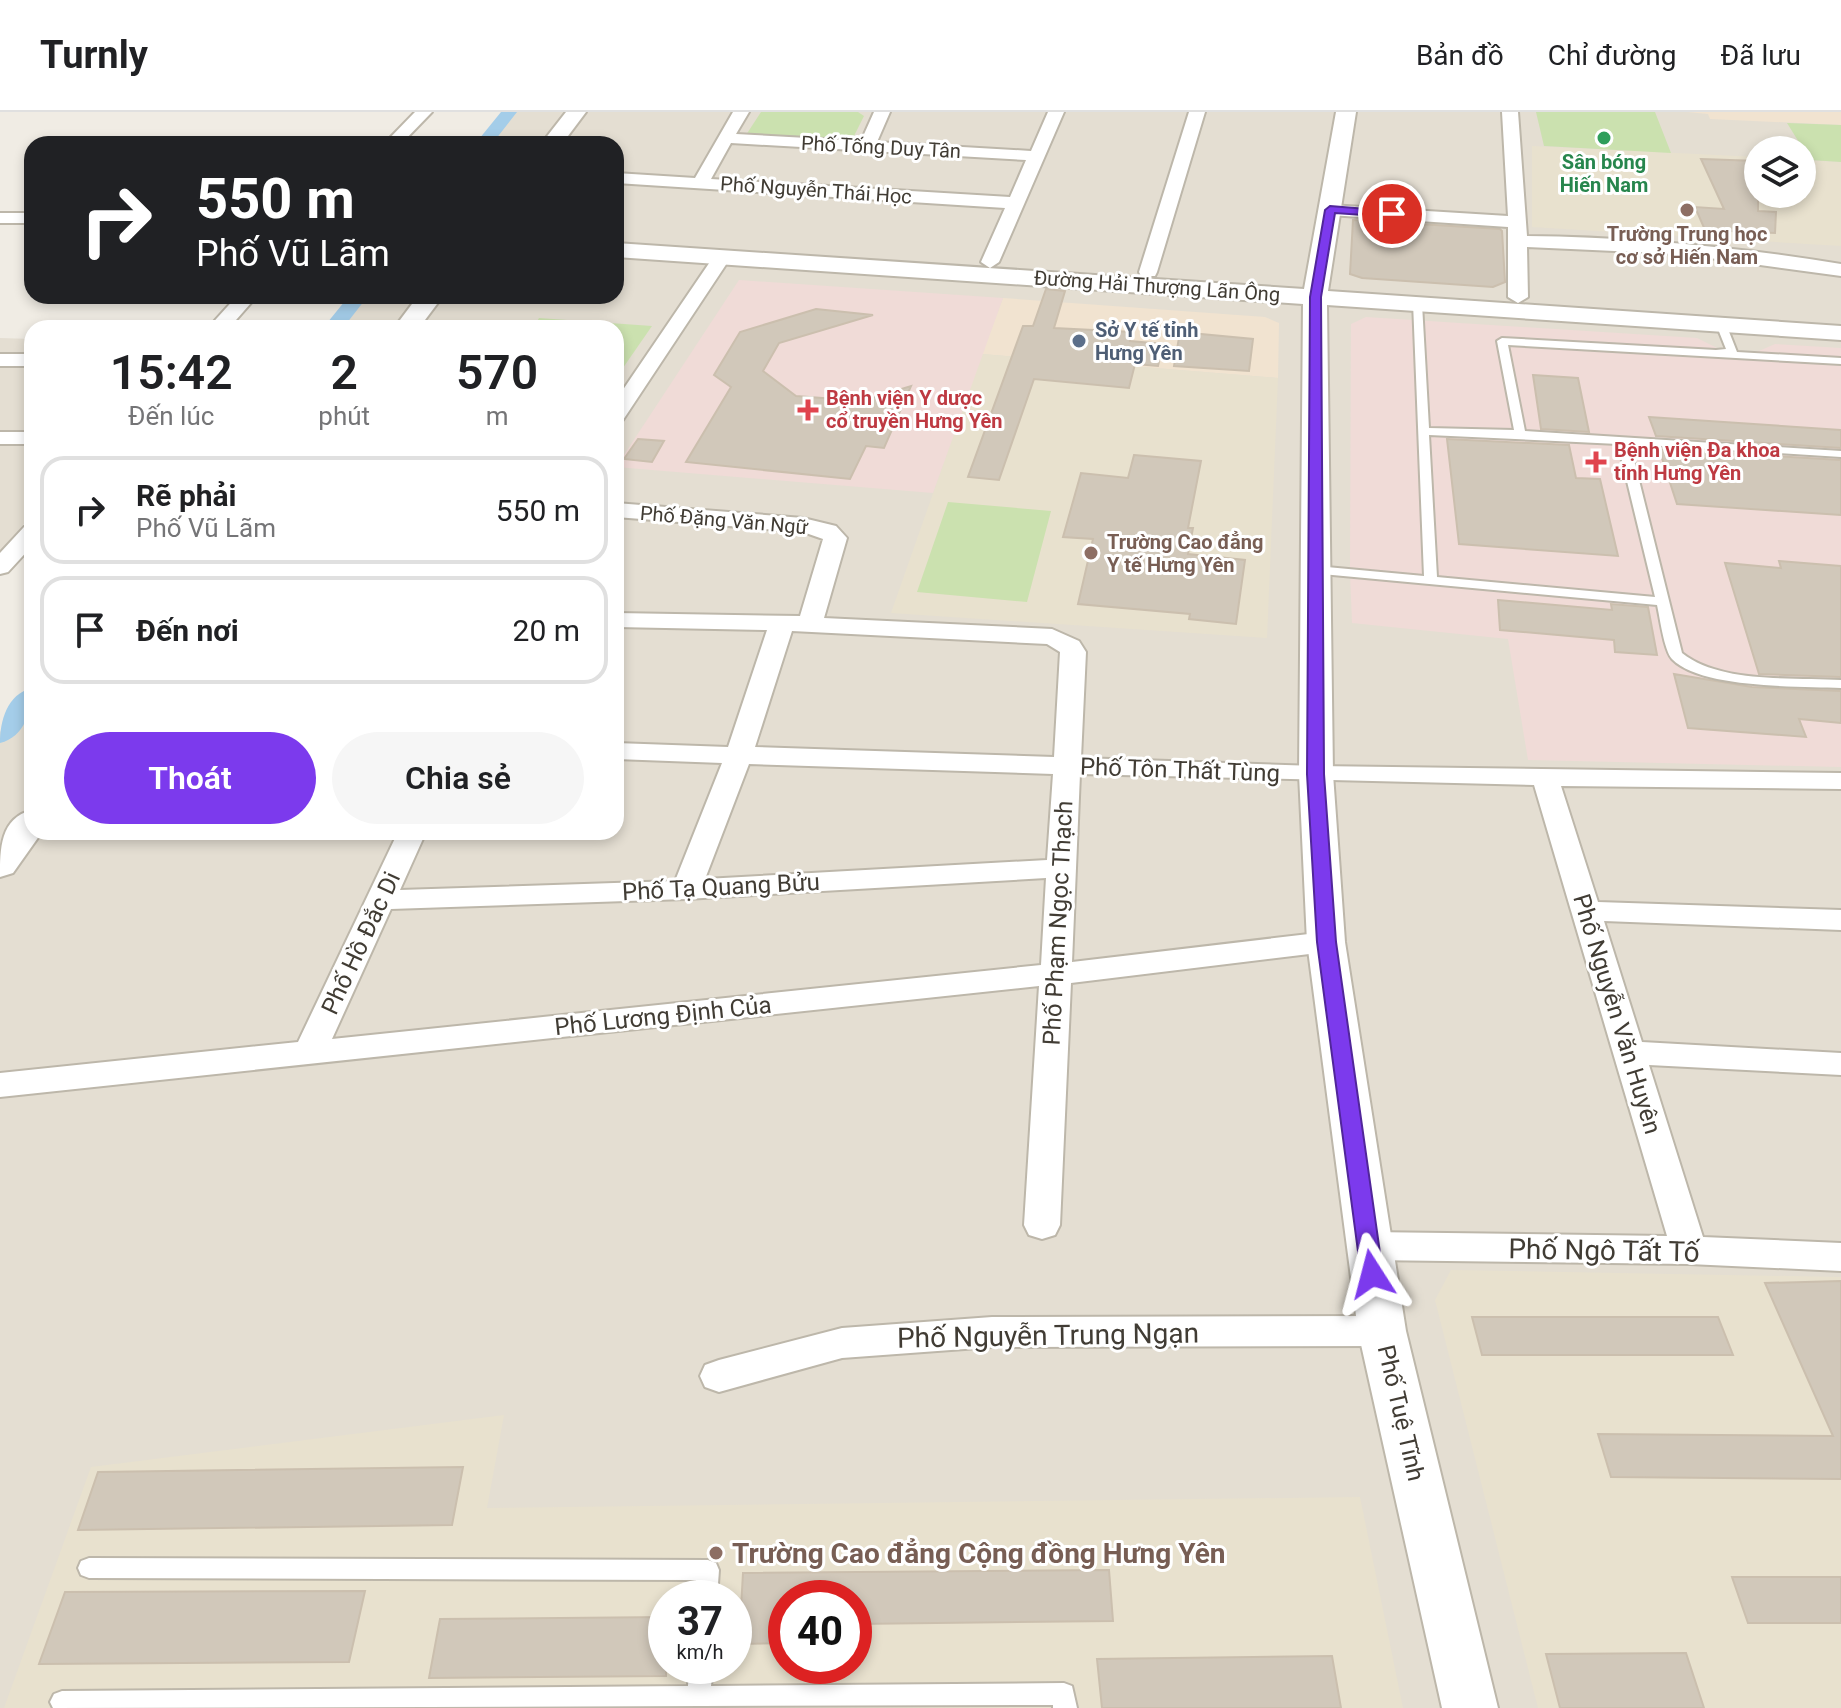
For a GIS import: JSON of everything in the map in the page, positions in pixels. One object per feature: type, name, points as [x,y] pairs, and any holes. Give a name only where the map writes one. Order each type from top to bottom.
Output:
[{"type":"street","points":[[400,136],[424,112]]},
{"type":"street","points":[[557,136],[576,112]]},
{"type":"street","points":[[700,183],[741,112]]},
{"type":"street","points":[[867,146],[882,112]]},
{"type":"street","points":[[990,262],[1056,112]]},
{"type":"street","points":[[1148,272],[1197,112]]},
{"type":"street","name":"Phố Tuệ Tĩnh","points":[[1346,112],[1317,291],[1316,774],[1326,942],[1382,1331],[1470,1708]]},
{"type":"street","points":[[1510,112],[1518,297]]},
{"type":"street","name":"Phố Tống Duy Tân","points":[[726,138],[1037,156]]},
{"type":"street","name":"Phố Nguyễn Thái Học","points":[[624,178],[1016,203]]},
{"type":"street","points":[[1330,210],[1576,241],[1675,248],[1841,270]]},
{"type":"street","points":[[0,218],[24,218]]},
{"type":"street","name":"Đường Hải Thượng Lãn Ông","points":[[624,238],[864,260],[1317,291],[1518,297],[1841,333]]},
{"type":"street","name":"Đường Hải Thượng Lãn Ông","points":[[624,251],[722,257],[990,262],[1148,272],[1417,304],[1841,319]]},
{"type":"street","points":[[624,404],[722,257]]},
{"type":"street","points":[[226,320],[240,304]]},
{"type":"street","points":[[412,320],[425,304]]},
{"type":"street","points":[[0,360],[24,360]]},
{"type":"street","points":[[0,438],[24,438]]},
{"type":"street","name":"Phố Đặng Văn Ngữ","points":[[624,511],[803,525],[828,531],[835,538],[796,624]]},
{"type":"street","points":[[0,542],[24,537]]},
{"type":"street","points":[[0,567],[24,541]]},
{"type":"street","name":"Phố Phạm Ngọc Thạch","points":[[624,620],[796,624],[1052,637],[1064,640],[1073,652],[1042,1225]]},
{"type":"street","points":[[686,890],[739,755],[796,624]]},
{"type":"street","name":"Phố Tôn Thất Tùng","points":[[624,751],[1316,774],[1841,781]]},
{"type":"street","name":"Phố Nguyễn Văn Huyên","points":[[1545,777],[1689,1250]]},
{"type":"street","points":[[0,865],[24,832]]},
{"type":"street","name":"Phố Hồ Đắc Di","points":[[309,1053],[408,840]]},
{"type":"street","name":"Phố Tạ Quang Bửu","points":[[381,900],[686,890],[1061,868]]},
{"type":"street","points":[[1586,911],[1841,920]]},
{"type":"street","name":"Phố Lương Định Của","points":[[0,1085],[1055,974],[1326,942]]},
{"type":"street","points":[[1629,1053],[1841,1064]]},
{"type":"street","name":"Phố Ngô Tất Tố","points":[[1368,1246],[1689,1250],[1841,1257]]},
{"type":"street","name":"Phố Nguyễn Trung Ngạn","points":[[719,1376],[842,1343],[977,1333],[1382,1331]]},
{"type":"lane","points":[[1417,304],[1431,580]]},
{"type":"lane","points":[[1716,354],[1732,351],[1718,317]]},
{"type":"lane","points":[[1520,434],[1502,341],[1841,361]]},
{"type":"lane","points":[[1423,431],[1841,454]]},
{"type":"lane","points":[[1623,441],[1676,655],[1683,664],[1708,674],[1841,684]]},
{"type":"lane","points":[[1316,570],[1663,602]]},
{"type":"lane","points":[[89,1568],[708,1570],[707,1580]]},
{"type":"lane","points":[[62,1702],[699,1703],[1064,1694],[1065,1708]]},
{"type":"shaded area","points":[[513,112],[1841,112],[1841,1708],[0,1708],[0,732],[24,704],[24,840],[624,840],[624,320],[341,320],[354,304],[624,304],[624,136],[493,136]]},
{"type":"shaded area","points":[[1687,112],[1841,112],[1841,125],[1710,119],[1708,114]]},
{"type":"shaded area","name":"Trường Trung học cơ sở Hiến Nam","points":[[1532,146],[1744,156],[1744,208],[1816,208],[1816,161],[1841,162],[1841,246],[1532,227]]},
{"type":"shaded area","name":"Bệnh viện Y dược cổ truyền Hưng Yên","points":[[739,280],[1003,298],[933,493],[624,468],[624,455]]},
{"type":"shaded area","points":[[1003,298],[1265,317],[1279,323],[1278,378],[982,354]]},
{"type":"shaded area","name":"Bệnh viện Đa khoa tỉnh Hưng Yên","points":[[1366,317],[1697,338],[1717,348],[1732,351],[1759,351],[1775,344],[1841,348],[1841,767],[1528,760],[1508,639],[1352,623],[1351,324]]},
{"type":"shaded area","points":[[0,338],[24,339],[24,524],[0,551]]},
{"type":"shaded area","name":"Trường Cao đẳng Y tế Hưng Yên","points":[[982,354],[1278,378],[1267,638],[891,613]]},
{"type":"shaded area","points":[[1451,1270],[1841,1277],[1841,1708],[1538,1708],[1435,1300]]},
{"type":"shaded area","name":"Trường Cao đẳng Cộng đồng Hưng Yên","points":[[504,1415],[487,1508],[1360,1497],[1403,1708],[4,1708],[91,1467]]},
{"type":"green space","points":[[761,112],[858,112],[864,116],[853,138],[848,141],[746,135]]},
{"type":"green space","name":"Sân bóng Hiến Nam","points":[[1536,112],[1655,112],[1671,153],[1544,146]]},
{"type":"green space","points":[[1787,123],[1841,125],[1841,162],[1816,160],[1816,136],[1795,136]]},
{"type":"green space","points":[[624,324],[652,326],[624,366]]},
{"type":"green space","points":[[948,502],[1051,511],[1027,602],[917,592]]},
{"type":"building","points":[[1701,159],[1744,161],[1744,208],[1776,212],[1775,233],[1705,230],[1695,207],[1724,209]]},
{"type":"building","points":[[1353,220],[1500,229],[1505,282],[1493,287],[1362,278],[1350,274]]},
{"type":"building","points":[[1046,289],[1065,291],[1054,328],[1132,332],[1130,341],[1163,344],[1158,366],[1135,364],[1129,388],[1034,379],[999,480],[968,477],[1023,326],[1033,326]]},
{"type":"building","points":[[816,309],[873,315],[779,343],[763,371],[796,396],[862,401],[911,386],[884,448],[866,446],[850,479],[686,462],[731,387],[714,375],[740,332]]},
{"type":"building","points":[[1180,332],[1253,339],[1249,371],[1174,366]]},
{"type":"building","points":[[1533,375],[1578,378],[1589,432],[1541,429]]},
{"type":"building","points":[[1649,417],[1841,430],[1841,448],[1656,436]]},
{"type":"building","points":[[638,439],[664,441],[652,462],[624,459]]},
{"type":"building","points":[[1447,439],[1569,445],[1576,478],[1600,479],[1618,556],[1459,544]]},
{"type":"building","points":[[1659,449],[1841,460],[1841,515],[1677,504]]},
{"type":"building","points":[[1134,455],[1201,461],[1188,528],[1193,528],[1188,554],[1245,560],[1236,624],[1189,619],[1190,614],[1078,604],[1093,539],[1063,537],[1081,473],[1128,478]]},
{"type":"building","points":[[1779,561],[1841,566],[1841,677],[1759,674],[1725,563],[1781,568]]},
{"type":"building","points":[[1498,600],[1612,610],[1611,604],[1648,607],[1657,655],[1615,652],[1614,640],[1500,630]]},
{"type":"building","points":[[1674,674],[1752,687],[1841,691],[1841,723],[1799,719],[1806,737],[1688,728]]},
{"type":"building","points":[[1841,1281],[1841,1479],[1611,1477],[1598,1434],[1833,1436],[1765,1283]]},
{"type":"building","points":[[1472,1317],[1718,1317],[1733,1355],[1482,1355]]},
{"type":"building","points":[[463,1467],[452,1525],[78,1530],[98,1472]]},
{"type":"building","points":[[1109,1570],[1113,1621],[872,1624],[872,1580],[768,1580],[768,1643],[752,1644],[752,1580],[743,1580],[743,1573]]},
{"type":"building","points":[[1732,1577],[1841,1577],[1841,1623],[1748,1623]]},
{"type":"building","points":[[365,1591],[349,1662],[39,1664],[65,1592]]},
{"type":"building","points":[[648,1617],[648,1676],[429,1678],[440,1619]]},
{"type":"building","points":[[1686,1653],[1704,1708],[1560,1708],[1546,1654]]},
{"type":"building","points":[[1332,1656],[1341,1708],[1102,1708],[1097,1659]]},
{"type":"waterway","points":[[490,136],[509,112]]},
{"type":"waterway","points":[[340,320],[352,304]]},
{"type":"waterway","points":[[0,735],[24,706]]},
{"type":"place","name":"Sân bóng Hiến Nam","points":[[1604,138]]},
{"type":"place","name":"Trường Trung học cơ sở Hiến Nam","points":[[1687,210]]},
{"type":"place","name":"Sở Y tế tỉnh Hưng Yên","points":[[1079,341]]},
{"type":"place","name":"Bệnh viện Y dược cổ truyền Hưng Yên","points":[[808,410]]},
{"type":"place","name":"Bệnh viện Đa khoa tỉnh Hưng Yên","points":[[1596,462]]},
{"type":"place","name":"Trường Cao đẳng Y tế Hưng Yên","points":[[1091,553]]},
{"type":"place","name":"Trường Cao đẳng Cộng đồng Hưng Yên","points":[[716,1553]]},
{"type":"route","points":[[1372,1274],[1326,942],[1316,774],[1315,297],[1330,210],[1392,214]]}]
